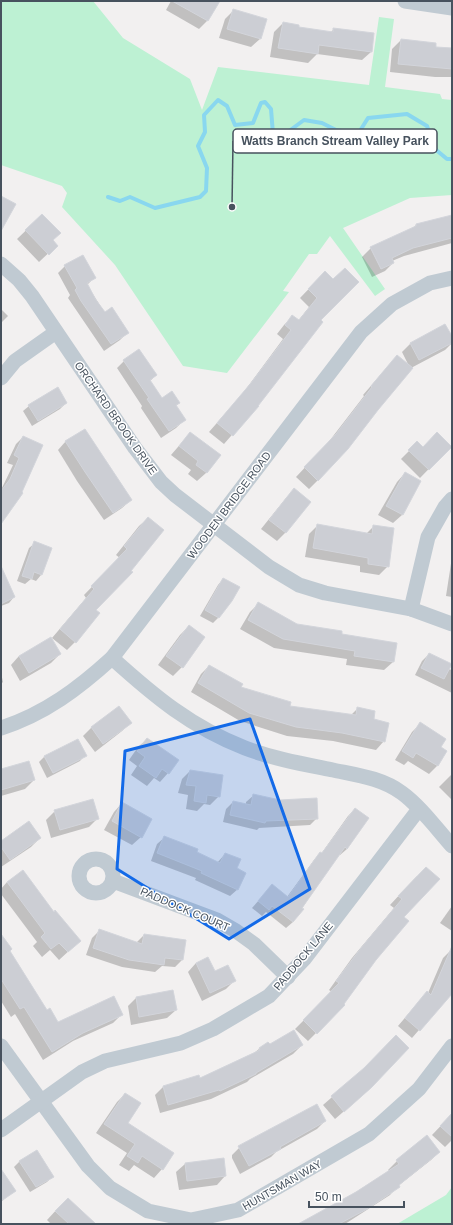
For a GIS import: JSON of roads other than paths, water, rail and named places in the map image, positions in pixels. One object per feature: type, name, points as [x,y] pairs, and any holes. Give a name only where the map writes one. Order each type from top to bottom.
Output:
[{"type":"street","points":[[405,1],[452,8]]},
{"type":"street","name":"ORCHARD BROOK DRIVE","points":[[1,264],[19,280],[32,296],[148,466],[175,495],[269,568],[299,585],[325,594],[412,609],[452,624]]},
{"type":"street","name":"WOODEN BRIDGE ROAD","points":[[1,728],[33,716],[61,700],[80,686],[112,658],[361,332],[392,304],[430,283],[452,278]]},
{"type":"street","points":[[1,378],[15,361],[56,332]]},
{"type":"street","points":[[412,609],[428,537],[445,507],[452,499]]},
{"type":"street","points":[[112,658],[163,702],[186,719],[212,734],[245,748],[279,759],[379,780],[402,793],[419,809],[452,846]]},
{"type":"street","name":"PADDOCK LANE","points":[[1,1130],[82,1072],[105,1061],[181,1043],[213,1029],[269,996],[305,958],[419,809]]},
{"type":"street","name":"PADDOCK COURT","points":[[113,881],[179,905],[223,924],[254,944],[288,977]]},
{"type":"street","name":"HUNTSMAN WAY","points":[[1,1046],[88,1166],[110,1188],[148,1211],[191,1220],[238,1210],[369,1134],[419,1089],[452,1046]]},
{"type":"waterway","points":[[108,197],[120,201],[130,197],[155,208],[200,197],[206,191],[207,168],[198,146],[205,132],[204,115],[218,100],[227,106],[235,125],[253,123],[261,103],[265,102],[271,109],[273,134],[285,134],[304,120],[322,123],[336,130],[358,134],[368,118],[407,114],[427,126],[435,149],[447,159],[452,159]]},
{"type":"place","name":"Watts Branch Stream Valley Park","points":[[232,207]]}]
